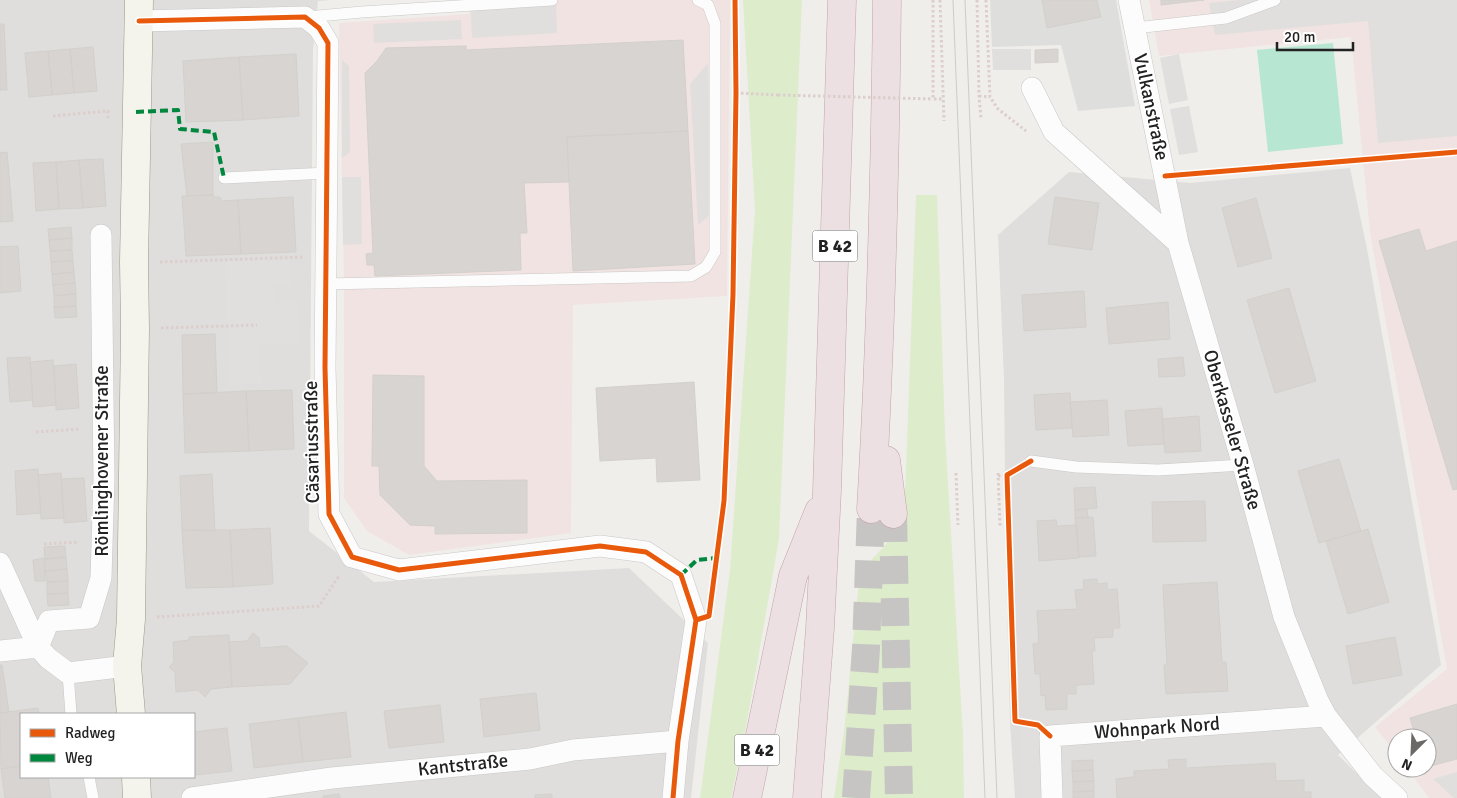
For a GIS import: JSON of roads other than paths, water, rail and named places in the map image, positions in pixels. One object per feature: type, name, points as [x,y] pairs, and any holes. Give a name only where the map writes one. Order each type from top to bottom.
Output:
[{"type":"highway","name":"B 42","points":[[807,798],[820,628],[827,491],[842,0]]},
{"type":"highway","name":"B 42","points":[[882,512],[877,399],[887,0]]},
{"type":"highway","name":"B 42","points":[[747,798],[793,576],[827,491]]},
{"type":"main road","points":[[131,713],[127,666],[131,619],[135,329],[134,262],[139,11]]},
{"type":"main road","points":[[136,778],[137,798]]},
{"type":"street","name":"Vulkanstraße","points":[[1129,0],[1178,242]]},
{"type":"street","points":[[139,11],[306,17]]},
{"type":"street","name":"Cäsariusstraße","points":[[306,17],[319,28],[328,43],[325,368],[329,514],[352,557],[399,570],[600,546],[646,552],[680,576],[696,620],[678,741]]},
{"type":"street","points":[[1032,88],[1054,132],[1178,242]]},
{"type":"street","name":"Römlinghovener Straße","points":[[38,647],[49,621],[89,618],[101,578],[103,428],[101,235]]},
{"type":"street","name":"Oberkasseler Straße","points":[[1178,242],[1243,464],[1284,617],[1318,701],[1326,716],[1373,776],[1397,798]]},
{"type":"street","points":[[0,563],[38,647],[48,658],[68,673],[127,666]]},
{"type":"street","points":[[0,651],[38,647]]},
{"type":"street","name":"Wohnpark Nord","points":[[1052,798],[1050,736],[1326,716]]},
{"type":"street","points":[[673,798],[678,741]]},
{"type":"street","name":"Kantstraße","points":[[192,798],[332,778],[530,758],[573,750],[678,741]]},
{"type":"lane","points":[[306,17],[552,0]]},
{"type":"lane","points":[[326,284],[691,276],[706,267],[715,252],[715,24],[708,5],[698,0]]},
{"type":"lane","points":[[1135,28],[1226,18],[1275,0]]},
{"type":"lane","points":[[224,178],[328,173]]},
{"type":"lane","points":[[1031,460],[1076,467],[1158,470],[1243,464]]},
{"type":"lane","points":[[68,673],[71,713]]},
{"type":"lane","points":[[89,778],[93,798]]},
{"type":"tunnel","points":[[856,798],[866,648],[871,509]]},
{"type":"tunnel","points":[[893,514],[899,798]]},
{"type":"tram line","points":[[953,0],[985,798]]},
{"type":"tram line","points":[[965,0],[997,798]]}]
